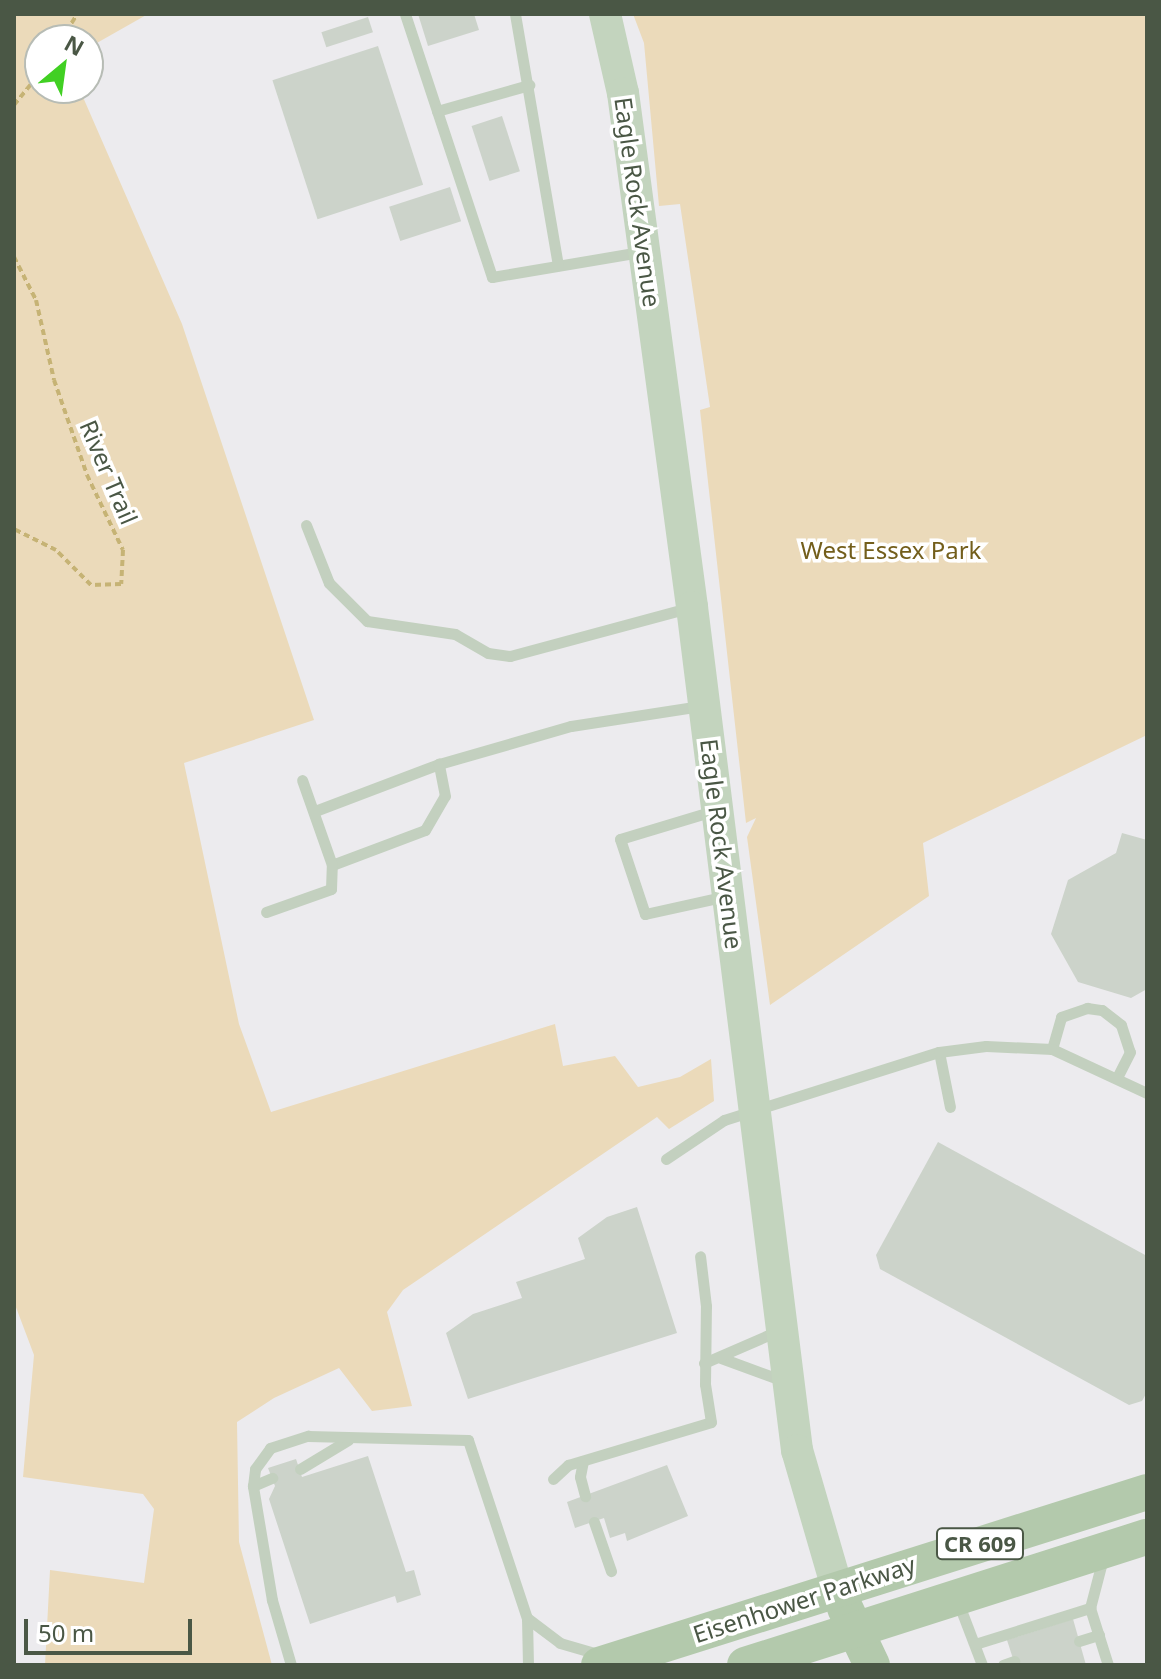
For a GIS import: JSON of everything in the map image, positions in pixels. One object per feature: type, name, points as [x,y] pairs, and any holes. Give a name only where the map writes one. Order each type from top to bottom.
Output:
[{"type":"main road","name":"Eagle Rock Avenue","points":[[605,14],[623,93],[645,251],[797,1450],[837,1588],[872,1665]]},
{"type":"main road","name":"Eisenhower Parkway","points":[[607,1662],[1147,1492]]},
{"type":"main road","name":"Eisenhower Parkway","points":[[760,1663],[1147,1537]]},
{"type":"lane","points":[[405,14],[492,277],[645,251]]},
{"type":"lane","points":[[515,14],[558,265]]},
{"type":"lane","points":[[437,111],[529,85]]},
{"type":"lane","points":[[306,525],[329,583],[367,621],[455,634],[488,653],[510,656],[692,607]]},
{"type":"lane","points":[[315,811],[439,764],[571,726],[705,706]]},
{"type":"lane","points":[[332,865],[425,830],[445,796],[439,764]]},
{"type":"lane","points":[[266,912],[331,889],[332,865],[302,780]]},
{"type":"lane","points":[[717,809],[620,839],[645,914],[728,896]]},
{"type":"lane","points":[[1052,1049],[1061,1017],[1087,1008],[1102,1010],[1121,1025],[1130,1052],[1117,1077]]},
{"type":"lane","points":[[666,1159],[698,1133],[756,1108],[939,1052],[986,1046],[1052,1049],[1147,1093]]},
{"type":"lane","points":[[939,1052],[950,1107]]},
{"type":"lane","points":[[553,1479],[583,1461],[711,1422],[704,1363],[706,1306],[700,1256]]},
{"type":"lane","points":[[704,1363],[781,1330]]},
{"type":"lane","points":[[721,1358],[788,1383]]},
{"type":"lane","points":[[291,1665],[272,1600],[253,1486],[255,1469],[270,1448],[308,1436],[348,1440],[468,1440],[527,1618],[528,1665]]},
{"type":"lane","points":[[300,1469],[348,1440]]},
{"type":"lane","points":[[583,1461],[580,1477],[585,1496]]},
{"type":"lane","points":[[253,1486],[272,1478]]},
{"type":"lane","points":[[594,1522],[611,1571]]},
{"type":"lane","points":[[1105,1550],[1090,1608],[1108,1665]]},
{"type":"lane","points":[[957,1598],[982,1665]]},
{"type":"lane","points":[[975,1644],[1090,1608]]},
{"type":"lane","points":[[527,1618],[560,1643],[607,1662]]},
{"type":"lane","points":[[1079,1641],[1099,1635]]},
{"type":"path","name":"River Trail","points":[[14,257],[36,300],[54,380],[87,475],[123,550],[121,584],[91,585],[56,550],[14,529]]},
{"type":"green space","points":[[14,14],[148,14],[104,39],[104,24],[24,24],[24,104],[86,104],[182,324],[314,720],[184,763],[239,1024],[271,1112],[555,1024],[563,1066],[615,1056],[638,1087],[680,1077],[711,1059],[714,1101],[669,1129],[657,1117],[403,1290],[387,1312],[412,1406],[372,1411],[339,1368],[274,1398],[237,1422],[239,1542],[272,1665],[45,1665],[50,1570],[144,1583],[154,1509],[143,1494],[23,1477],[34,1355],[14,1302]]},
{"type":"green space","name":"West Essex Park","points":[[633,14],[1147,14],[1147,735],[923,843],[929,896],[770,1005],[747,837],[756,818],[746,823],[700,410],[710,407],[680,204],[659,206],[644,43]]},
{"type":"building","points":[[418,14],[474,14],[479,30],[428,46]]},
{"type":"building","points":[[368,17],[373,32],[326,47],[321,32]]},
{"type":"building","points":[[378,46],[423,185],[318,219],[272,80]]},
{"type":"building","points":[[502,116],[520,171],[489,181],[472,126]]},
{"type":"building","points":[[450,187],[461,221],[400,241],[389,207]]},
{"type":"building","points":[[1122,833],[1147,840],[1147,989],[1131,998],[1078,982],[1051,934],[1068,880],[1116,853]]},
{"type":"building","points":[[938,1142],[1147,1256],[1147,1392],[1142,1401],[1129,1405],[880,1269],[876,1255]]},
{"type":"building","points":[[637,1207],[677,1333],[468,1399],[446,1333],[473,1314],[522,1298],[516,1282],[585,1259],[578,1238],[607,1217]]},
{"type":"building","points":[[368,1456],[406,1572],[414,1570],[421,1595],[397,1603],[395,1596],[310,1624],[269,1499],[275,1486],[268,1468],[296,1459],[302,1477]]},
{"type":"building","points":[[667,1465],[688,1516],[627,1541],[625,1533],[610,1538],[604,1518],[575,1528],[567,1502]]},
{"type":"building","points":[[1073,1619],[1086,1665],[1015,1665],[1007,1640]]}]
